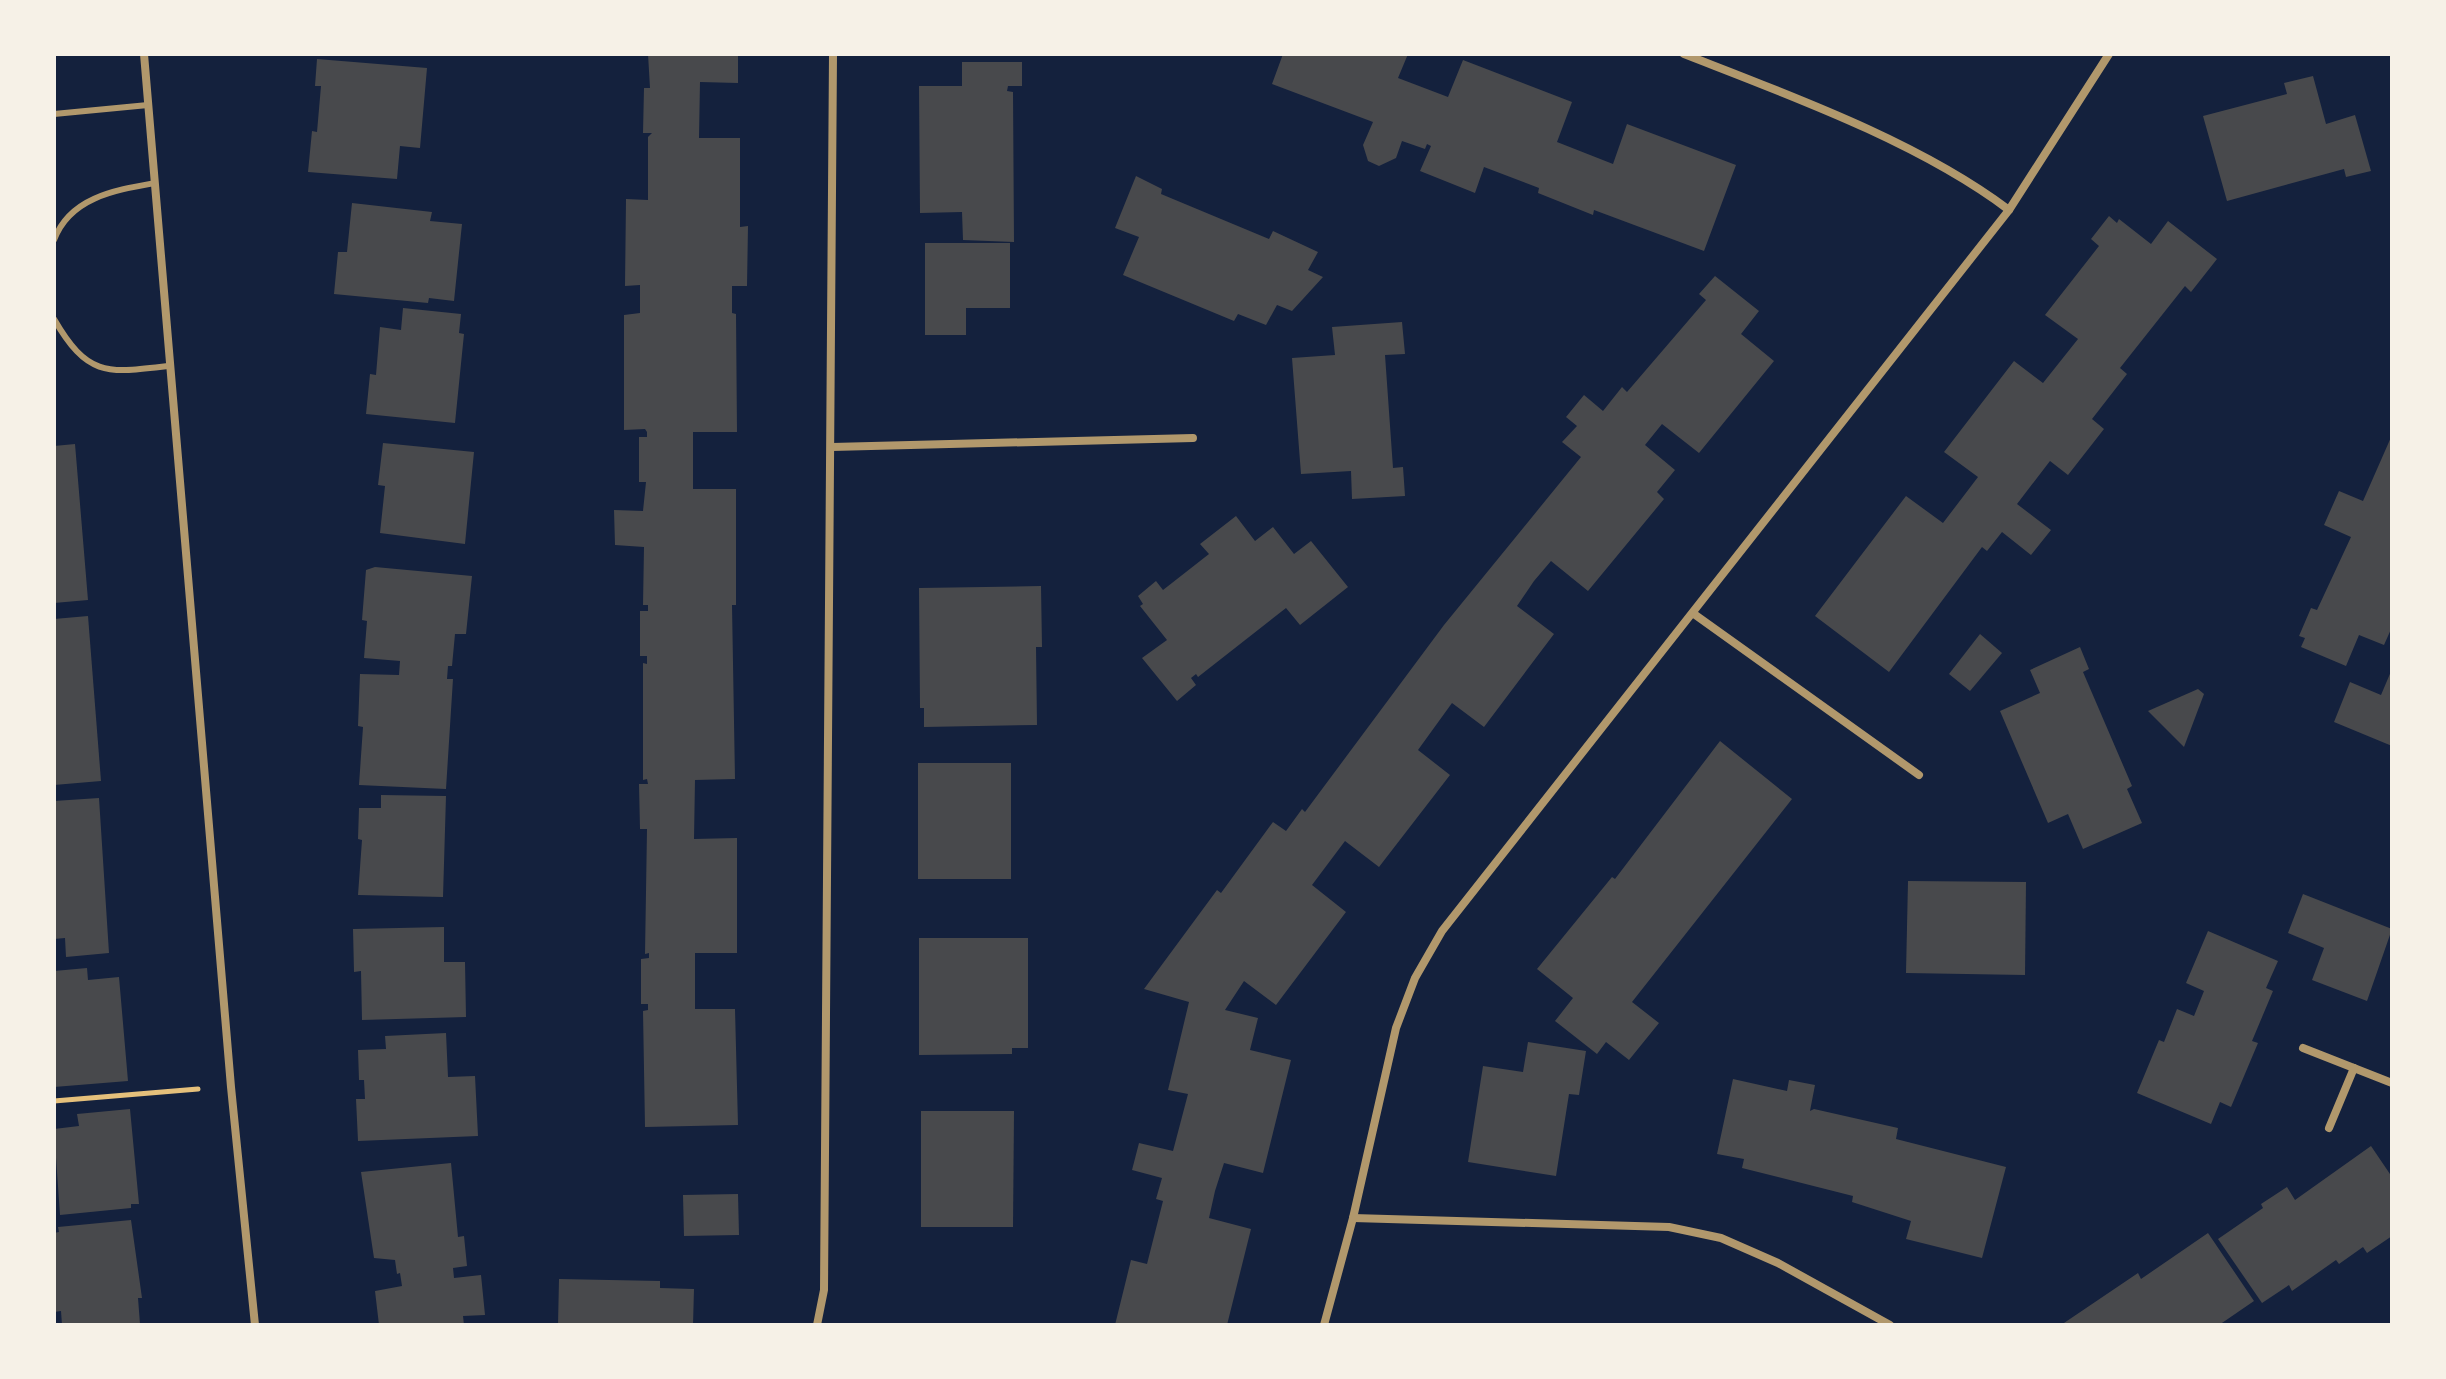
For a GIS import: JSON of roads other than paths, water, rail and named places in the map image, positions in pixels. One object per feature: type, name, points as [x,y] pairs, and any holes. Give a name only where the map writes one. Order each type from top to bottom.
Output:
[{"type":"street","points":[[144,54],[231,1087],[255,1325]]},
{"type":"street","points":[[817,1325],[824,1290],[833,54]]},
{"type":"street","points":[[1684,54],[1822,108],[1979,187],[2009,210]]},
{"type":"street","points":[[1324,1325],[1353,1218],[1396,1028],[1415,978],[1442,931],[2009,210],[2109,54]]},
{"type":"street","points":[[832,447],[1193,438]]},
{"type":"street","points":[[1694,614],[1919,775]]},
{"type":"street","points":[[2303,1048],[2392,1083]]},
{"type":"street","points":[[2329,1128],[2354,1068]]},
{"type":"street","points":[[1353,1218],[1669,1227],[1721,1238],[1778,1263],[1890,1325]]},
{"type":"lane","points":[[54,114],[148,105]]},
{"type":"lane","points":[[54,240],[69,217],[105,191],[155,183]]},
{"type":"lane","points":[[54,319],[64,336],[97,367],[115,372],[169,366]]}]
